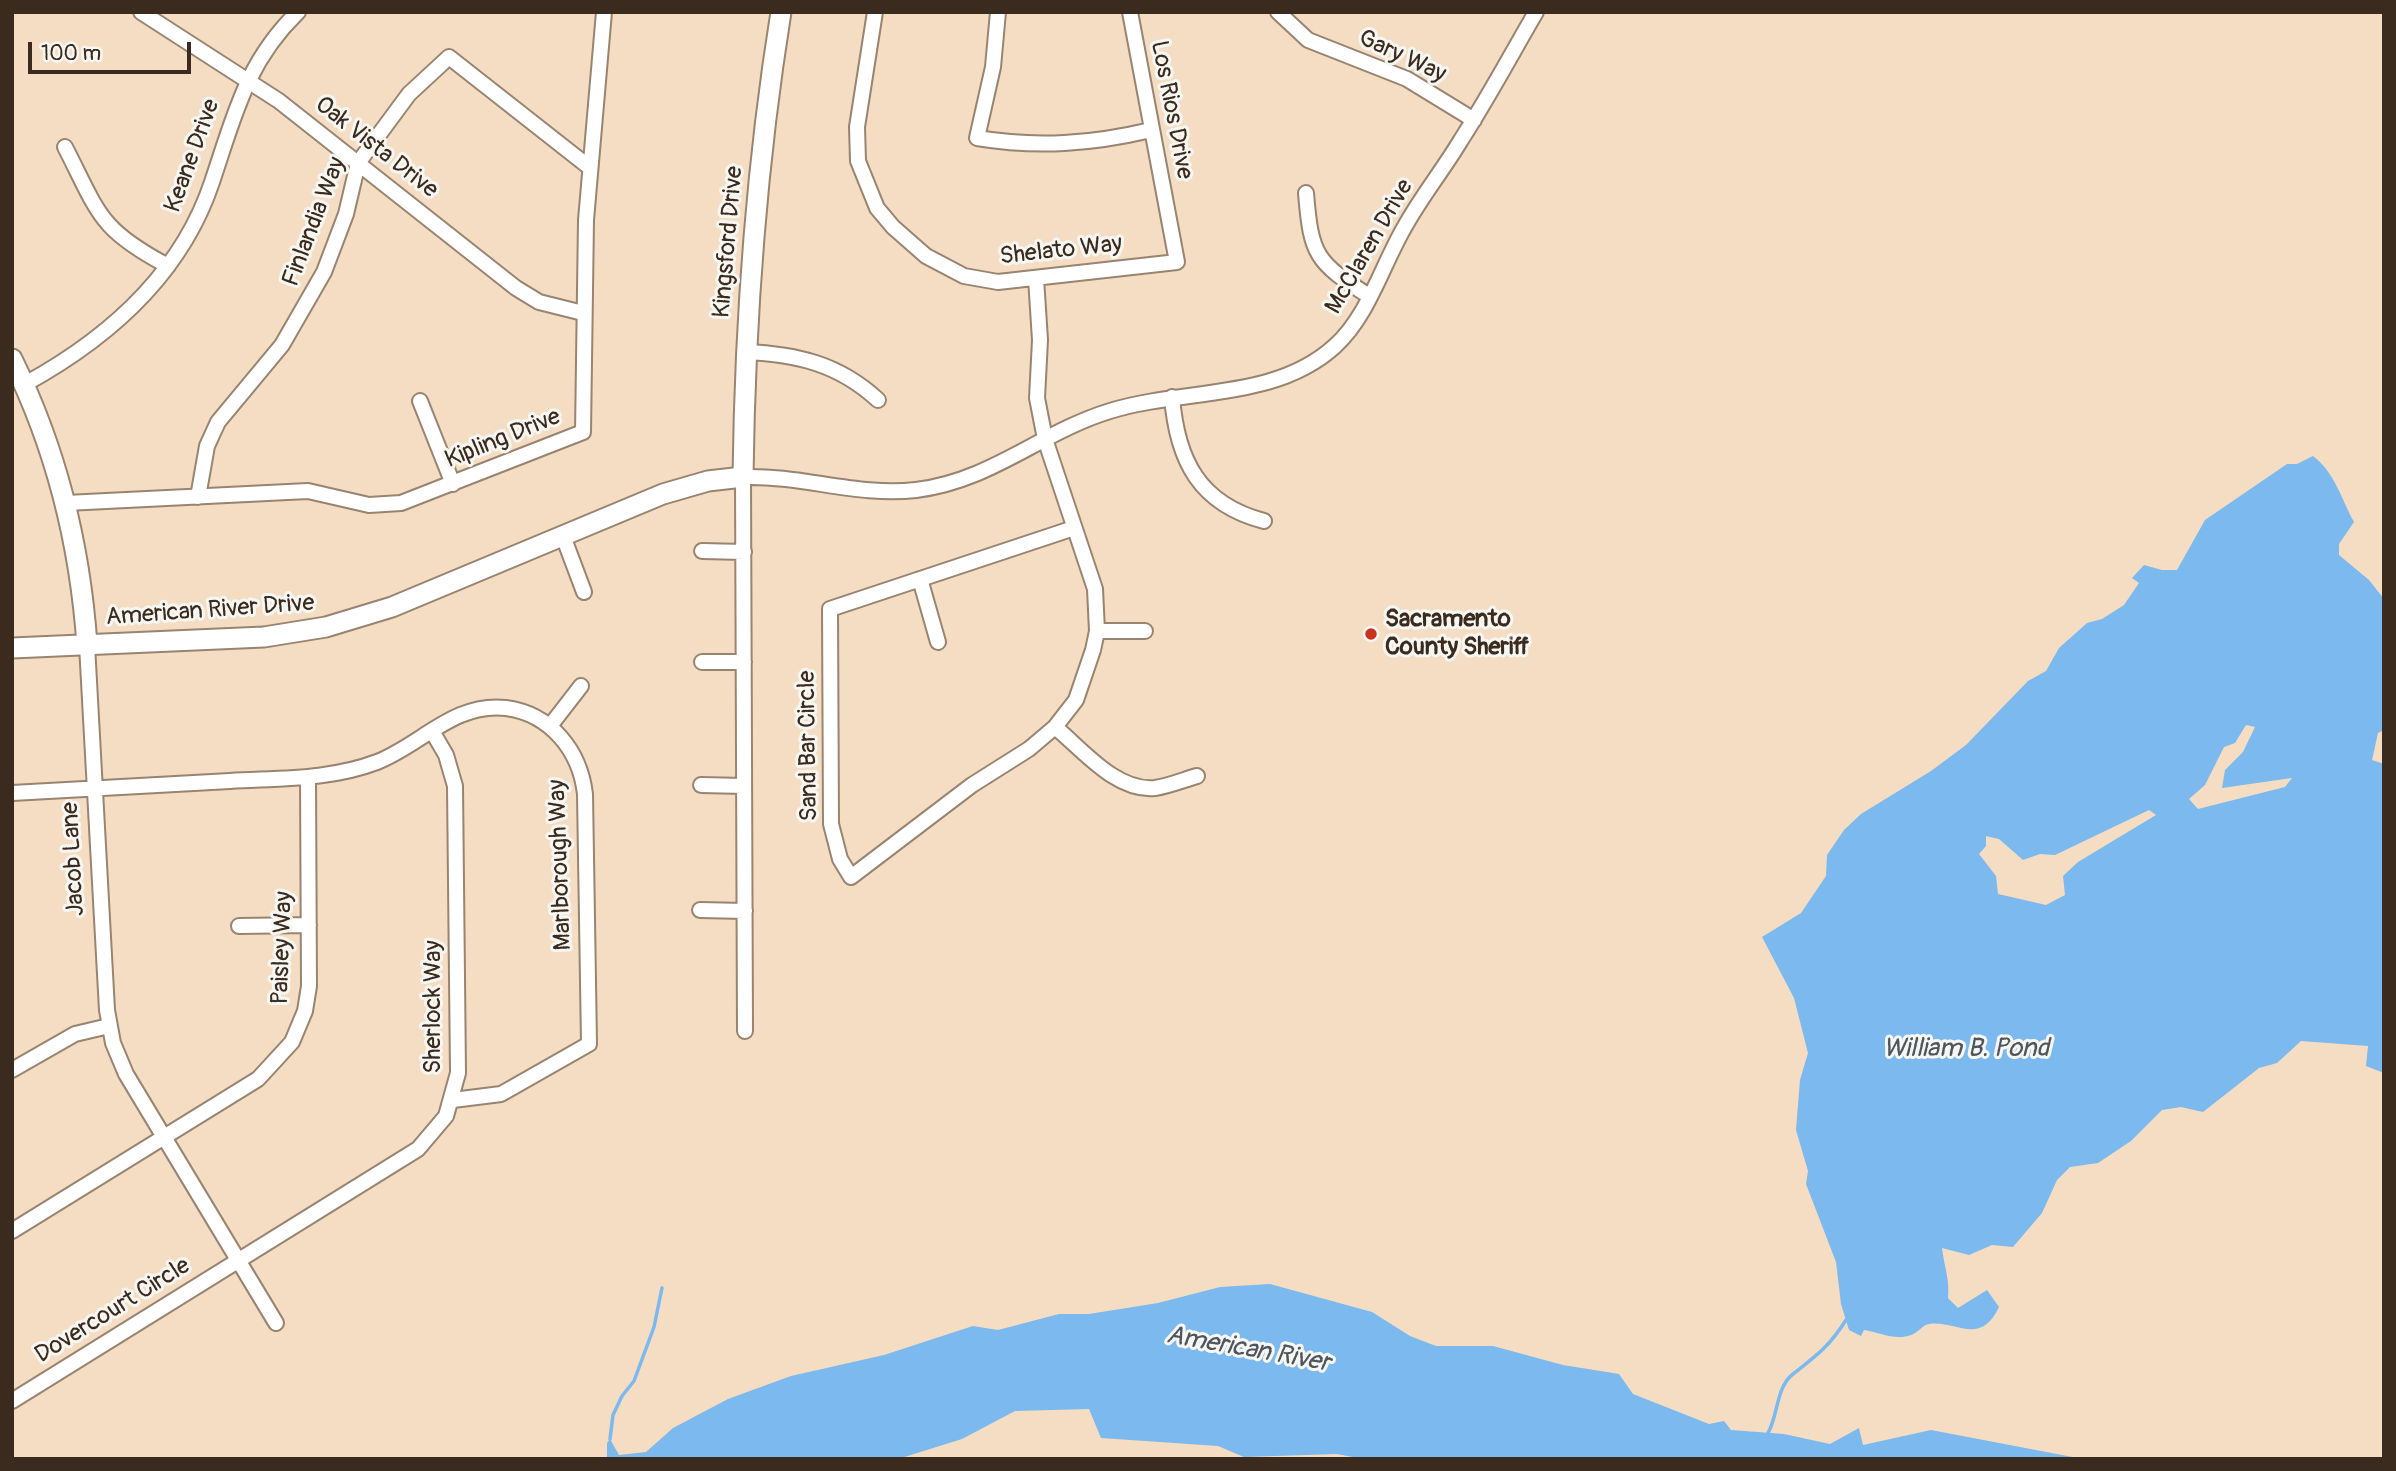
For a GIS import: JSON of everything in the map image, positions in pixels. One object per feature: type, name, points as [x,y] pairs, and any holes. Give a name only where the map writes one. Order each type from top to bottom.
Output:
[{"type":"street","name":"Oak Vista Drive","points":[[141,12],[248,79],[524,293],[548,304],[583,313]]},
{"type":"street","name":"Keane Drive","points":[[25,384],[100,337],[145,296],[168,266],[203,204],[229,124],[248,79],[273,40],[298,12]]},
{"type":"street","name":"Kipling Drive","points":[[66,503],[308,491],[354,503],[385,505],[416,499],[583,432],[583,313],[589,167],[604,12]]},
{"type":"street","name":"Kingsford Drive","points":[[743,477],[745,352],[757,184],[781,12]]},
{"type":"street","name":"Shelato Way","points":[[875,12],[856,144],[862,177],[877,208],[901,234],[948,270],[998,282],[1177,262],[1167,216]]},
{"type":"street","points":[[998,12],[993,67],[977,138],[1058,145],[1104,141],[1151,130]]},
{"type":"street","name":"Los Rios Drive","points":[[1129,12],[1167,216]]},
{"type":"street","name":"Gary Way","points":[[1278,12],[1308,40],[1407,79],[1474,120]]},
{"type":"street","name":"McClaren Drive","points":[[1045,439],[1109,411],[1172,397],[1269,382],[1306,368],[1343,338],[1369,296],[1418,203],[1474,120],[1536,12]]},
{"type":"street","name":"Finlandia Way","points":[[198,497],[207,446],[218,422],[282,345],[324,272],[346,214],[358,163],[409,94],[449,57],[589,167]]},
{"type":"street","points":[[65,147],[91,203],[108,226],[139,251],[168,266]]},
{"type":"street","points":[[1306,192],[1309,230],[1317,253],[1332,272],[1369,296]]},
{"type":"street","points":[[1036,278],[1040,340],[1037,398],[1045,439],[1074,528]]},
{"type":"street","points":[[745,352],[794,355],[818,362],[848,376],[878,401]]},
{"type":"street","name":"Jacob Lane","points":[[12,359],[25,384],[48,444],[66,503],[80,572],[87,645],[109,1027],[126,1074],[276,1322]]},
{"type":"street","points":[[1172,397],[1177,442],[1195,476],[1234,509],[1264,520]]},
{"type":"street","points":[[420,401],[453,484]]},
{"type":"street","name":"American River Drive","points":[[12,648],[264,637],[326,627],[392,607],[663,494],[708,481],[743,477],[787,477],[891,492],[918,490],[978,475],[1045,439]]},
{"type":"street","points":[[743,477],[746,1031]]},
{"type":"street","name":"Sand Bar Circle","points":[[1074,528],[1095,589],[1097,631],[1076,700],[1055,727],[1029,749],[972,785],[851,877],[840,859],[831,824],[830,609],[1074,528]]},
{"type":"street","points":[[563,536],[584,592]]},
{"type":"street","points":[[702,551],[744,552]]},
{"type":"street","points":[[920,579],[938,642]]},
{"type":"street","points":[[1097,631],[1145,631]]},
{"type":"street","points":[[702,662],[744,662]]},
{"type":"street","points":[[550,726],[581,686]]},
{"type":"street","name":"Marlborough Way","points":[[12,793],[333,774],[377,762],[460,714],[491,707],[522,712],[550,726],[575,756],[585,794],[589,1044],[501,1094],[471,1100],[453,1100]]},
{"type":"street","points":[[1055,727],[1110,774],[1129,784],[1153,788],[1197,776]]},
{"type":"street","name":"Sherlock Way","points":[[239,1261],[418,1149],[436,1131],[453,1100],[458,1073],[455,786],[446,755],[432,731]]},
{"type":"street","name":"Paisley Way","points":[[164,1138],[258,1079],[292,1042],[308,995],[308,777]]},
{"type":"street","points":[[701,785],[744,786]]},
{"type":"street","points":[[700,910],[745,911]]},
{"type":"street","points":[[239,926],[309,925]]},
{"type":"street","points":[[12,1070],[75,1034],[109,1027]]},
{"type":"street","points":[[12,1231],[164,1138]]},
{"type":"street","name":"Dovercourt Circle","points":[[12,1401],[239,1261]]},
{"type":"water","name":"William B. Pond","points":[[2313,456],[2327,470],[2354,522],[2339,544],[2339,555],[2369,580],[2384,599],[2384,730],[2378,733],[2372,760],[2384,764],[2384,1073],[2366,1066],[2368,1046],[2301,1041],[2277,1063],[2259,1068],[2203,1112],[2181,1107],[2162,1110],[2131,1141],[2098,1163],[2070,1167],[2057,1180],[2042,1213],[2013,1247],[1992,1245],[1969,1255],[1942,1248],[1948,1279],[1948,1298],[1958,1308],[1987,1290],[1999,1307],[1984,1326],[1967,1329],[1929,1324],[1905,1337],[1864,1330],[1861,1336],[1849,1330],[1841,1304],[1836,1262],[1806,1184],[1808,1171],[1796,1130],[1800,1080],[1808,1053],[1794,998],[1762,937],[1801,913],[1826,876],[1827,855],[1844,830],[1861,814],[1931,771],[1966,745],[2028,681],[2046,671],[2059,648],[2087,623],[2102,619],[2124,605],[2139,583],[2132,578],[2144,565],[2162,570],[2177,570],[2205,520],[2287,464],[2297,464]],"holes":[[[2246,725],[2255,727],[2243,752],[2225,770],[2222,788],[2292,778],[2285,787],[2198,809],[2189,799],[2205,785],[2224,747],[2235,743]],[[2149,810],[2156,815],[2078,862],[2063,876],[2065,895],[2046,905],[1998,894],[1996,876],[1979,854],[1986,846],[1986,836],[1999,839],[2023,860],[2040,854],[2055,855]]]},
{"type":"water","name":"American River","points":[[1270,1284],[1372,1312],[1410,1336],[1436,1346],[1493,1346],[1563,1365],[1619,1374],[1633,1394],[1709,1424],[1724,1421],[1731,1430],[1784,1434],[1830,1444],[1859,1428],[1863,1445],[1931,1430],[2083,1459],[1363,1459],[1337,1454],[1244,1457],[1218,1446],[1101,1438],[1089,1409],[1015,1411],[962,1439],[898,1459],[607,1459],[607,1443],[610,1439],[619,1455],[646,1452],[673,1428],[728,1399],[791,1376],[884,1355],[973,1326],[998,1330],[1059,1314],[1089,1314],[1158,1303],[1220,1287]]},
{"type":"waterway","points":[[610,1439],[613,1415],[622,1396],[634,1381],[654,1327],[662,1288]]},
{"type":"waterway","points":[[1768,1433],[1787,1380],[1828,1344],[1846,1320]]},
{"type":"place","name":"Sacramento County Sheriff","points":[[1371,634]]}]
